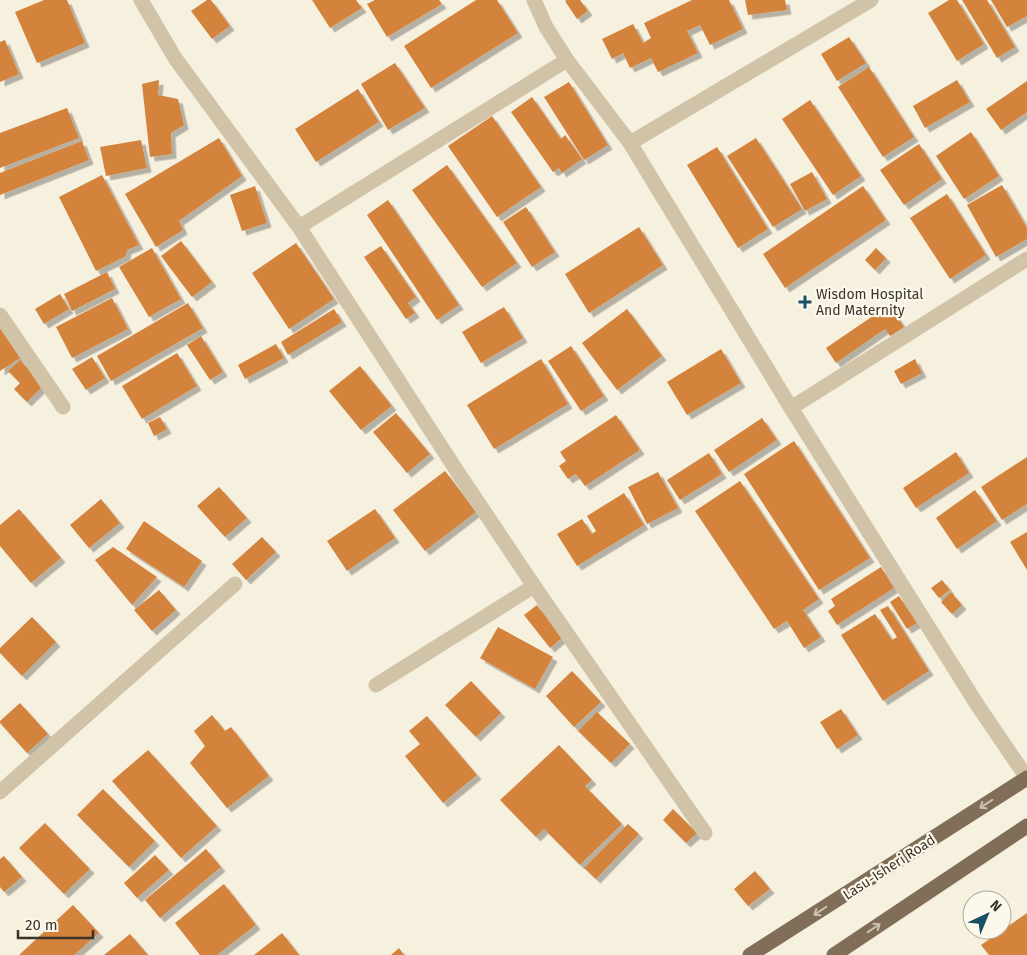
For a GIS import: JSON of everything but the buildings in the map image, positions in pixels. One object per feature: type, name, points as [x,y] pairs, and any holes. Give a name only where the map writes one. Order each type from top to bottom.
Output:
[{"type":"main road","name":"Lasu-Isheri Road","points":[[750,955],[1027,778]]},
{"type":"main road","points":[[834,955],[1027,826]]},
{"type":"street","points":[[141,0],[175,58],[300,227],[455,468],[534,586],[705,833]]},
{"type":"street","points":[[534,0],[546,27],[567,60],[630,143],[791,408],[973,698],[1027,778]]},
{"type":"street","points":[[630,143],[871,0]]},
{"type":"street","points":[[300,227],[567,60]]},
{"type":"street","points":[[791,408],[1027,259]]},
{"type":"street","points":[[0,315],[62,407]]},
{"type":"street","points":[[0,792],[235,584]]},
{"type":"street","points":[[376,685],[534,586]]},
{"type":"place","name":"Wisdom Hospital And Maternity","points":[[805,302]]}]
